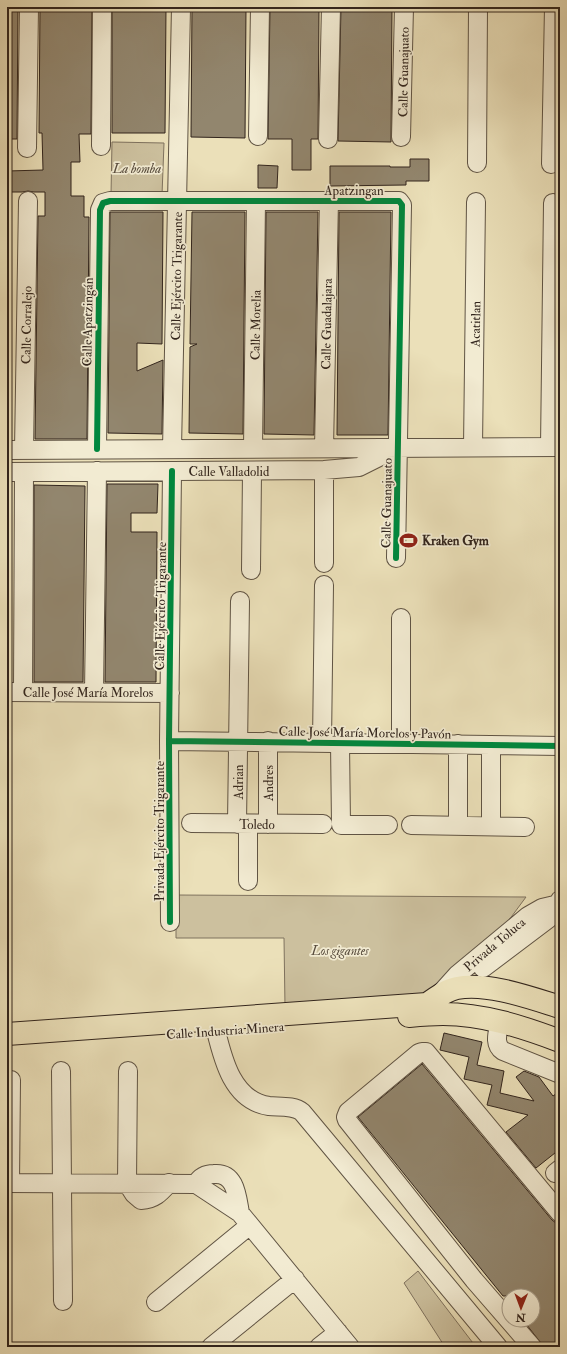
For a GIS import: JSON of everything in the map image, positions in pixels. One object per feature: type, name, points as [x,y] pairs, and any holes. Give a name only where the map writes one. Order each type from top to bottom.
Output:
[{"type":"main road","name":"Privada Toluca","points":[[442,1003],[471,986],[493,989],[560,1007]]},
{"type":"main road","points":[[442,1003],[471,1016],[500,1021],[560,1041]]},
{"type":"main road","name":"Calle Industria Minera","points":[[7,1045],[216,1031],[442,1003]]},
{"type":"main road","name":"Calle Industria Minera","points":[[7,1034],[442,1003]]},
{"type":"street","points":[[27,148],[29,7]]},
{"type":"street","points":[[101,146],[102,7]]},
{"type":"street","name":"Calle Ejército Trigarante","points":[[172,449],[182,7]]},
{"type":"street","points":[[258,136],[260,7]]},
{"type":"street","points":[[328,139],[331,7]]},
{"type":"street","name":"Calle Guanajuato","points":[[401,137],[404,7]]},
{"type":"street","points":[[477,163],[478,7]]},
{"type":"street","points":[[551,164],[554,7]]},
{"type":"street","name":"Calle Guadalajara","points":[[324,448],[329,200]]},
{"type":"street","name":"Calle Corralejo","points":[[16,450],[28,201]]},
{"type":"street","name":"Apatzingan","points":[[110,201],[399,201],[402,205],[398,448]]},
{"type":"street","name":"Calle Apatzingán","points":[[97,449],[100,210],[103,203],[110,201]]},
{"type":"street","name":"Calle Morelia","points":[[253,448],[256,201]]},
{"type":"street","name":"Acatitlan","points":[[473,447],[476,202]]},
{"type":"street","points":[[553,202],[555,447]]},
{"type":"street","name":"Calle Valladolid","points":[[16,450],[555,447]]},
{"type":"street","name":"Calle Guanajuato","points":[[396,558],[398,448]]},
{"type":"street","name":"Calle Valladolid","points":[[15,472],[324,470],[359,467],[398,448]]},
{"type":"street","points":[[324,470],[324,563]]},
{"type":"street","points":[[94,692],[97,471]]},
{"type":"street","name":"Calle Ejército Trigarante","points":[[170,740],[172,471]]},
{"type":"street","points":[[251,570],[252,471]]},
{"type":"street","points":[[15,472],[15,692]]},
{"type":"street","points":[[322,742],[324,585]]},
{"type":"street","name":"Adrian","points":[[240,601],[238,741],[248,881]]},
{"type":"street","points":[[401,618],[401,743]]},
{"type":"street","name":"Calle José María Morelos","points":[[15,692],[170,693]]},
{"type":"street","name":"Calle José María Morelos y Pavón","points":[[170,740],[560,746]]},
{"type":"street","name":"Privada Ejército Trigarante","points":[[170,740],[170,922]]},
{"type":"street","name":"Andres","points":[[268,742],[268,824]]},
{"type":"street","points":[[340,743],[341,825],[388,825]]},
{"type":"street","points":[[458,744],[458,826]]},
{"type":"street","points":[[491,745],[492,826]]},
{"type":"street","name":"Toledo","points":[[191,823],[323,824]]},
{"type":"street","points":[[411,825],[525,827]]},
{"type":"street","name":"Privada Toluca","points":[[442,1003],[457,975],[528,916],[542,908],[559,902]]},
{"type":"street","points":[[500,1021],[497,1042],[500,1049],[560,1074]]},
{"type":"street","points":[[216,1031],[226,1065],[242,1093],[259,1104],[296,1108],[302,1112],[498,1347]]},
{"type":"street","points":[[532,1347],[465,1268],[347,1120],[348,1112],[419,1053],[426,1052],[560,1213]]},
{"type":"street","points":[[61,1070],[63,1301]]},
{"type":"street","points":[[127,1183],[128,1071]]},
{"type":"street","points":[[12,1080],[9,1183],[196,1184],[203,1176],[209,1174],[218,1173],[226,1176],[230,1178],[234,1186],[245,1219],[350,1347]]},
{"type":"street","points":[[156,1302],[245,1219]]},
{"type":"street","points":[[211,1347],[295,1279]]},
{"type":"street","points":[[319,1347],[338,1332]]},
{"type":"green space","name":"La bomba","points":[[112,142],[164,143],[162,195],[111,194]]},
{"type":"green space","name":"Los gigantes","points":[[176,895],[526,897],[509,920],[426,1001],[285,1007],[284,938],[176,938]]},
{"type":"green space","points":[[418,1271],[476,1347],[445,1347],[404,1283]]},
{"type":"building","points":[[7,7],[18,7],[17,139],[7,139]]},
{"type":"building","points":[[40,7],[92,7],[91,134],[79,134],[80,162],[71,162],[71,196],[84,196],[84,217],[89,217],[87,439],[35,439],[38,216],[45,216],[45,192],[7,192],[7,171],[43,170],[42,133],[39,133]]},
{"type":"building","points":[[112,7],[166,7],[165,133],[112,133]]},
{"type":"building","points":[[192,7],[246,7],[245,138],[191,137]]},
{"type":"building","points":[[270,7],[319,7],[318,139],[311,139],[311,170],[292,170],[292,139],[268,139]]},
{"type":"building","points":[[341,7],[392,7],[391,142],[338,141]]},
{"type":"building","points":[[410,159],[429,159],[429,181],[406,181],[406,185],[330,186],[330,166],[410,167]]},
{"type":"building","points":[[258,165],[278,166],[277,188],[258,188]]},
{"type":"building","points":[[110,212],[163,212],[162,344],[137,343],[137,371],[163,360],[162,434],[108,433]]},
{"type":"building","points":[[192,212],[245,212],[243,434],[189,433],[190,347],[197,344],[190,344]]},
{"type":"building","points":[[266,212],[318,212],[314,435],[264,434]]},
{"type":"building","points":[[339,212],[391,212],[388,435],[337,435]]},
{"type":"building","points":[[107,484],[158,484],[157,513],[131,513],[131,532],[157,532],[156,682],[105,682]]},
{"type":"building","points":[[34,485],[85,486],[83,682],[34,682]]},
{"type":"building","points":[[444,1033],[482,1042],[477,1065],[504,1071],[500,1093],[534,1101],[516,1077],[524,1071],[539,1077],[553,1096],[560,1091],[560,1149],[536,1168],[506,1132],[528,1115],[487,1105],[492,1085],[464,1079],[469,1057],[440,1050]]},
{"type":"building","points":[[422,1064],[552,1220],[556,1223],[560,1223],[560,1347],[544,1347],[529,1328],[541,1328],[541,1288],[501,1288],[501,1294],[358,1117]]},
{"type":"cycle path","points":[[97,449],[100,210],[103,203],[110,201],[399,201],[402,205],[396,558]]},
{"type":"cycle path","points":[[170,922],[169,741],[172,471]]},
{"type":"cycle path","points":[[169,741],[560,746]]},
{"type":"place","name":"Kraken Gym","points":[[409,540]]}]
